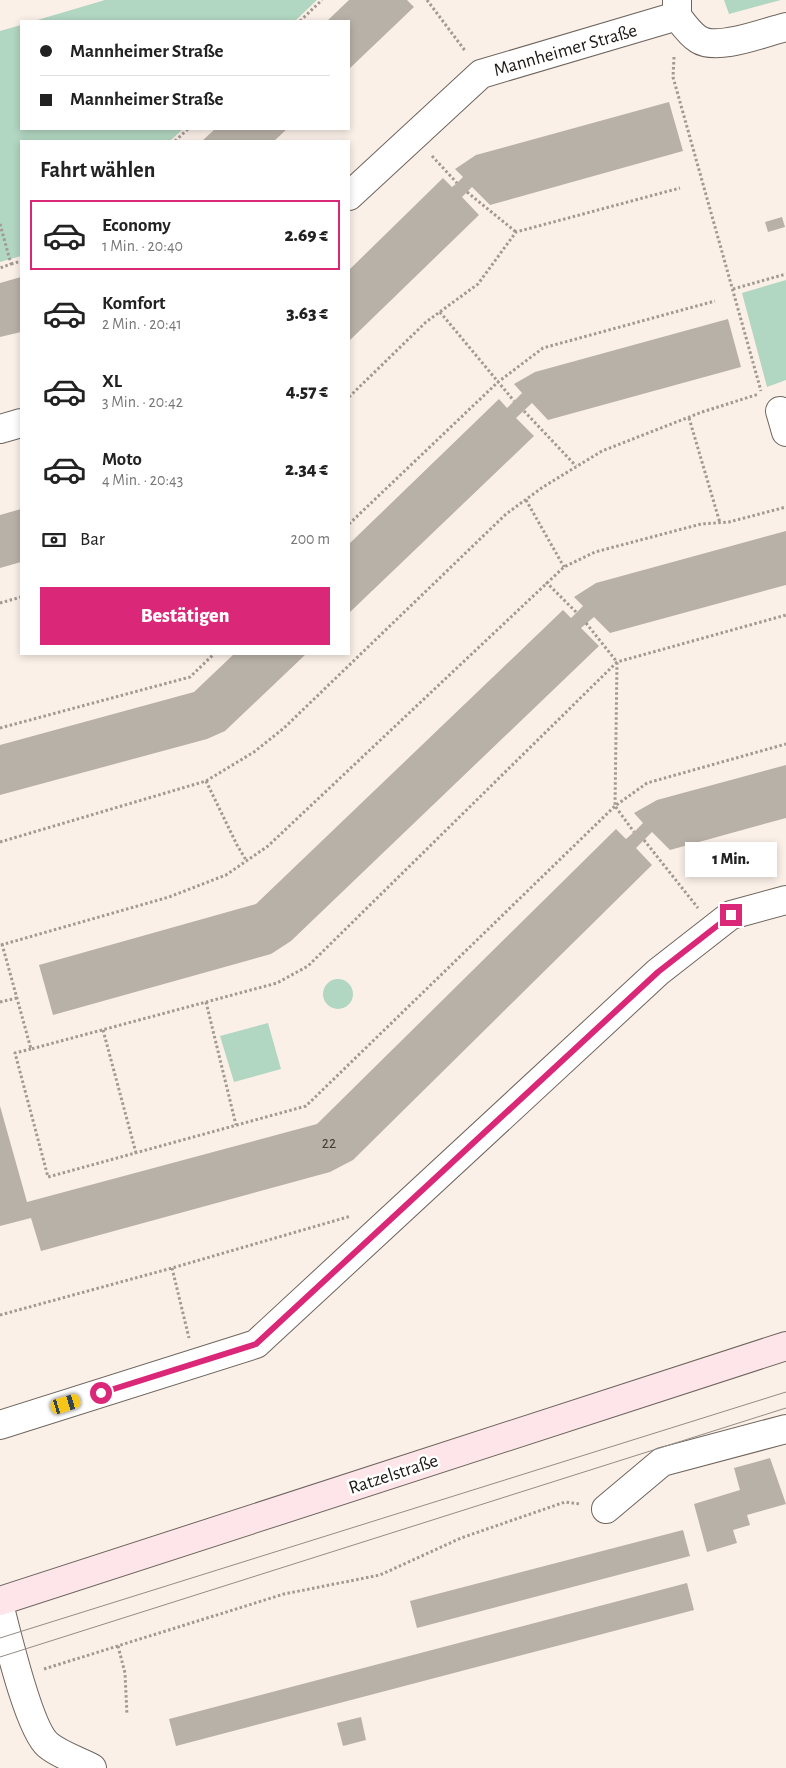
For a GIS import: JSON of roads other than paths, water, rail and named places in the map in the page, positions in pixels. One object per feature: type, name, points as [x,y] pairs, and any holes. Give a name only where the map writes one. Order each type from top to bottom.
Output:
[{"type":"main road","name":"Ratzelstraße","points":[[0,1601],[786,1346]]},
{"type":"street","points":[[677,8],[699,40],[712,44],[730,42],[786,27]]},
{"type":"street","name":"Mannheimer Straße","points":[[350,195],[481,74],[677,8]]},
{"type":"street","points":[[0,429],[20,423]]},
{"type":"street","points":[[0,1425],[256,1344],[658,972],[731,915],[786,900]]},
{"type":"street","points":[[606,1509],[662,1462],[786,1429]]},
{"type":"street","points":[[0,1608],[18,1677],[39,1732],[47,1745],[92,1768]]},
{"type":"tram line","points":[[0,1638],[786,1392]]},
{"type":"tram line","points":[[0,1657],[786,1408]]}]
